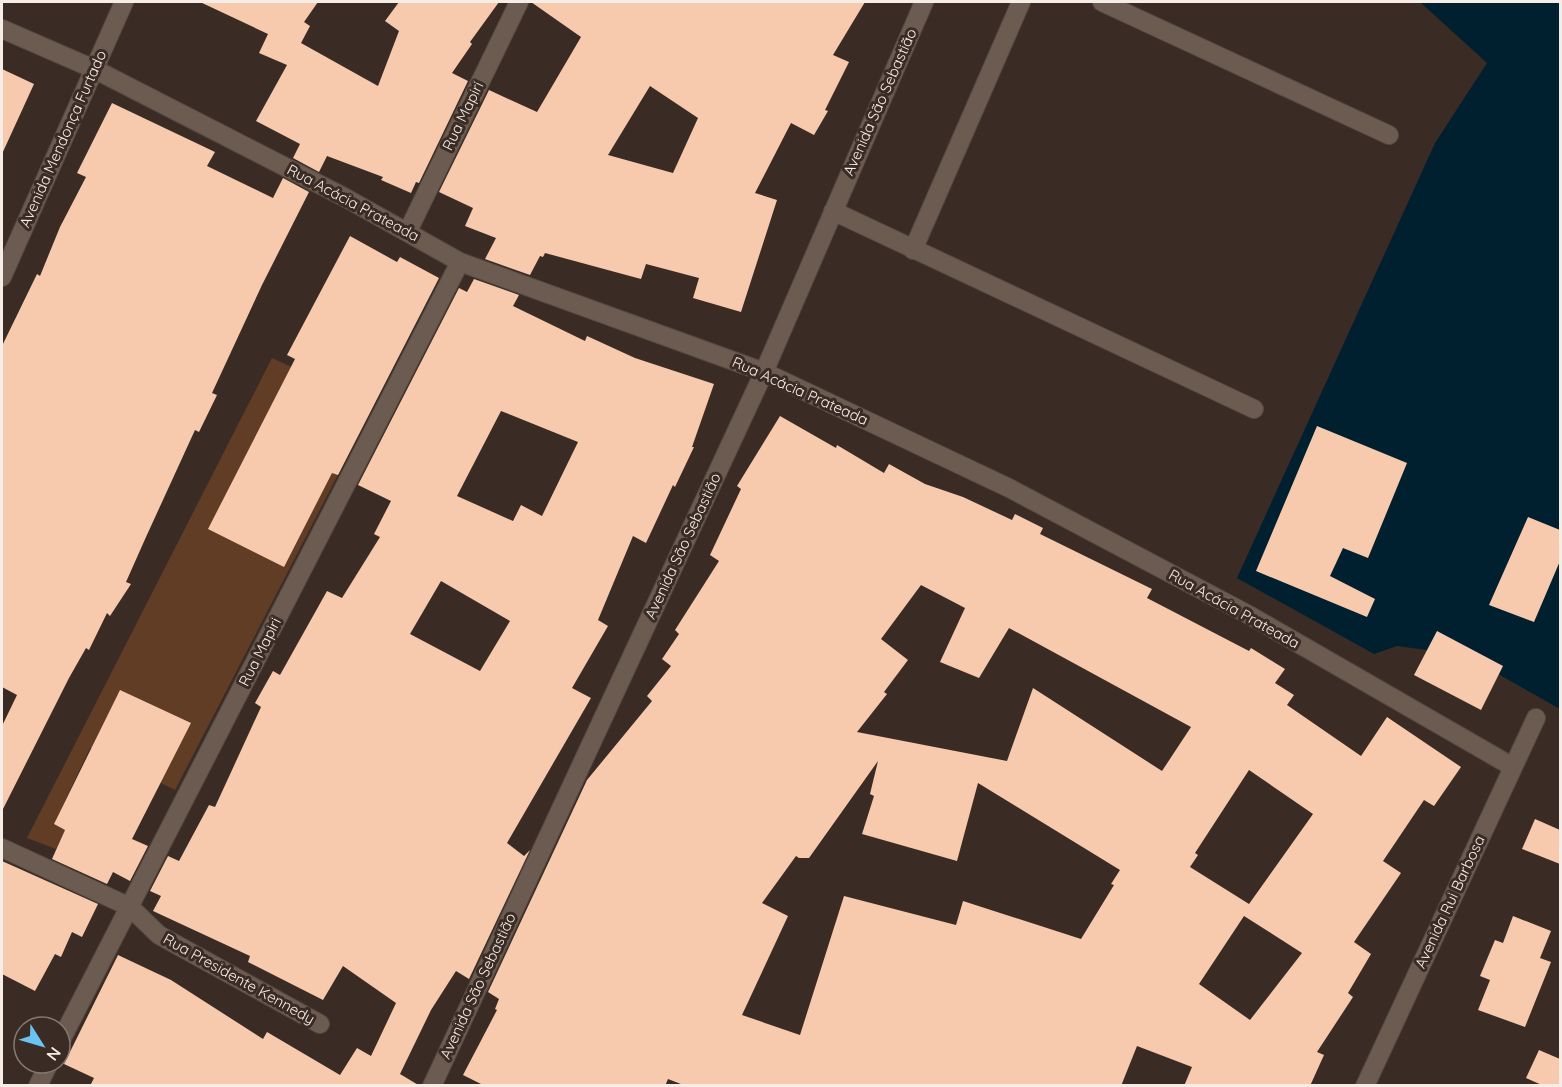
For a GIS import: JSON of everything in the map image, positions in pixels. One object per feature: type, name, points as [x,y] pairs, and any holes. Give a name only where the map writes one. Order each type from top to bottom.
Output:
[{"type":"street","name":"Avenida Mendonça Furtado","points":[[2,277],[124,2]]},
{"type":"street","name":"Rua Mapiri","points":[[408,231],[519,2]]},
{"type":"street","name":"Avenida São Sebastião","points":[[432,1086],[764,372],[924,2]]},
{"type":"street","points":[[914,250],[1021,2]]},
{"type":"street","points":[[1102,2],[1389,135]]},
{"type":"street","name":"Rua Acácia Prateada","points":[[2,29],[94,69],[408,231],[460,262],[764,372],[1009,488],[1249,615],[1513,767]]},
{"type":"street","points":[[833,211],[1254,409]]},
{"type":"street","name":"Rua Mapiri","points":[[72,1019],[460,262]]},
{"type":"street","name":"Avenida Rui Barbosa","points":[[1365,1086],[1536,718]]},
{"type":"street","name":"Rua Presidente Kennedy","points":[[2,848],[130,907],[159,935],[320,1024]]},
{"type":"shaded area","points":[[272,358],[374,405],[175,790],[90,748],[54,824],[65,830],[56,849],[27,838]]},
{"type":"water","points":[[1420,2],[1560,2],[1560,709],[1498,674],[1448,653],[1397,646],[1374,654],[1237,578],[1435,143],[1487,63]]},
{"type":"building","points":[[200,2],[318,2],[304,22],[310,26],[301,43],[378,86],[399,31],[385,21],[399,2],[499,2],[470,42],[472,44],[452,73],[468,81],[419,183],[416,182],[411,193],[381,180],[383,177],[327,156],[319,172],[293,158],[300,144],[256,121],[287,65],[259,53],[268,34]]},
{"type":"building","points":[[531,2],[865,2],[833,55],[849,62],[825,110],[828,111],[814,135],[791,123],[755,193],[777,200],[741,312],[693,298],[699,278],[646,264],[641,279],[545,253],[543,257],[540,256],[530,275],[485,259],[496,238],[465,226],[473,208],[439,192],[489,90],[537,112],[581,37]],"holes":[[[650,86],[698,118],[673,173],[608,155]]]},
{"type":"building","points":[[2,69],[34,84],[2,154]]},
{"type":"building","points":[[112,103],[215,152],[207,166],[273,198],[283,178],[309,192],[262,285],[212,393],[217,395],[199,432],[195,430],[146,537],[126,582],[131,584],[110,616],[107,613],[89,650],[86,648],[2,811],[2,726],[17,695],[2,687],[2,346],[37,274],[40,276],[60,227],[86,177],[77,173]]},
{"type":"building","points":[[350,236],[397,262],[400,257],[439,278],[338,475],[332,473],[284,567],[208,529],[295,359],[287,355]]},
{"type":"building","points":[[474,279],[519,295],[513,306],[585,341],[587,336],[635,358],[714,384],[692,447],[694,447],[675,487],[673,485],[646,543],[633,536],[598,620],[608,626],[572,688],[591,698],[507,843],[524,856],[530,850],[469,979],[456,971],[431,1010],[400,1074],[420,1086],[90,1086],[94,1078],[72,1068],[72,1048],[118,955],[171,980],[263,1039],[267,1032],[340,1075],[357,1048],[371,1056],[396,1003],[343,966],[323,1000],[248,962],[250,956],[153,911],[161,896],[150,891],[168,856],[179,861],[209,805],[215,807],[261,707],[255,703],[273,671],[280,675],[327,591],[342,598],[380,537],[374,534],[391,501],[358,485],[459,288],[467,292]],"holes":[[[501,411],[578,442],[542,516],[521,505],[513,521],[457,496]],[[441,581],[510,621],[480,671],[410,634]]]},
{"type":"building","points":[[780,416],[836,448],[837,445],[884,473],[889,464],[925,484],[963,497],[1012,520],[1015,514],[1043,528],[1040,534],[1152,589],[1147,598],[1249,651],[1251,648],[1285,669],[1275,683],[1294,695],[1287,705],[1361,756],[1387,717],[1461,767],[1434,806],[1424,800],[1383,861],[1401,873],[1354,942],[1371,954],[1348,993],[1353,997],[1317,1052],[1324,1055],[1310,1086],[1184,1086],[1192,1067],[1137,1046],[1121,1086],[686,1086],[668,1079],[665,1086],[485,1086],[463,1075],[497,1010],[495,1009],[499,999],[488,992],[587,780],[652,701],[647,696],[671,666],[662,659],[679,634],[675,630],[719,561],[710,555],[741,489],[737,486]],"holes":[[[921,585],[965,608],[940,662],[979,678],[1009,628],[1191,727],[1162,771],[1033,688],[1007,761],[857,732],[887,694],[884,692],[908,660],[881,639]],[[878,761],[870,794],[874,796],[862,834],[957,861],[978,783],[1120,870],[1111,884],[1114,885],[1081,939],[963,901],[956,925],[844,896],[800,1035],[742,1015],[788,916],[762,903],[796,856],[809,858]],[[1249,770],[1313,814],[1249,904],[1190,867],[1198,855],[1195,853]],[[1244,916],[1302,953],[1250,1020],[1199,984]]]},
{"type":"building","points":[[1317,426],[1407,463],[1368,558],[1343,548],[1330,576],[1375,599],[1367,617],[1256,571]]},
{"type":"building","points":[[1528,517],[1560,530],[1560,561],[1534,622],[1489,605]]},
{"type":"building","points":[[1437,631],[1503,666],[1481,710],[1414,675]]},
{"type":"building","points":[[120,690],[191,723],[132,839],[148,846],[130,881],[113,872],[107,884],[52,859],[65,830],[54,824]]},
{"type":"building","points":[[1535,819],[1560,830],[1560,864],[1522,849]]},
{"type":"building","points":[[2,861],[98,904],[82,937],[72,932],[61,957],[55,954],[35,991],[2,974]]},
{"type":"building","points":[[1513,916],[1551,931],[1540,958],[1551,962],[1525,1027],[1478,1010],[1490,980],[1480,976],[1495,940],[1503,943]]},
{"type":"building","points":[[1539,1050],[1560,1059],[1560,1086],[1544,1086],[1526,1078]]}]
